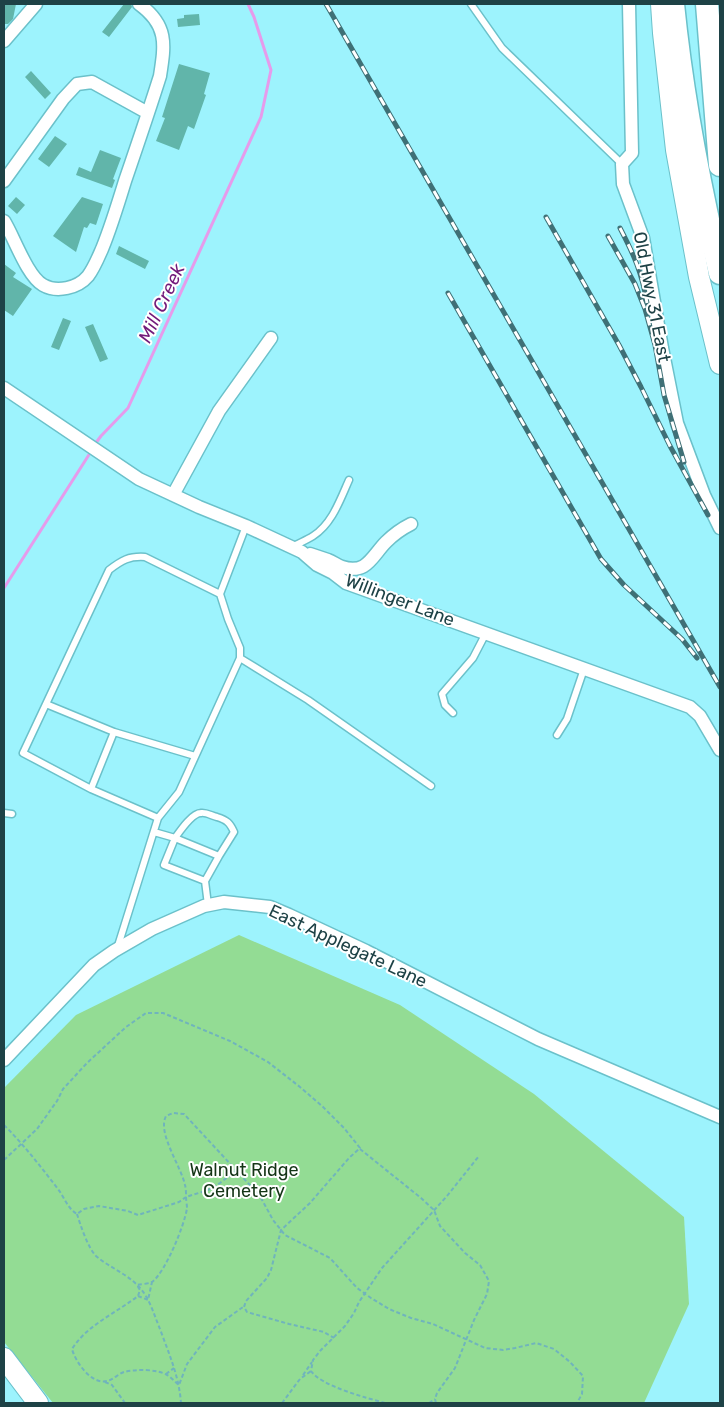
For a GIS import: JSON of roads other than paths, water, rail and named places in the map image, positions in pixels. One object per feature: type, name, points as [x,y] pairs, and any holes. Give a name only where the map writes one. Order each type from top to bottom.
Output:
[{"type":"highway","points":[[673,4],[683,89],[706,214],[720,273]]},
{"type":"highway","points":[[706,4],[720,166]]},
{"type":"main road","points":[[661,4],[676,150],[699,277],[720,364]]},
{"type":"main road","points":[[4,1358],[38,1403]]},
{"type":"street","points":[[4,41],[36,4]]},
{"type":"street","points":[[4,221],[32,275],[43,285],[54,289],[65,289],[78,285],[94,267],[111,227],[160,76],[164,38],[158,24],[146,9],[139,4]]},
{"type":"street","points":[[622,164],[632,153],[629,4]]},
{"type":"street","points":[[4,181],[62,99],[77,84],[92,82],[148,113]]},
{"type":"street","name":"Old Hwy 31 East","points":[[622,164],[623,184],[643,238],[677,423],[704,495],[720,528]]},
{"type":"street","points":[[173,495],[218,411],[271,338]]},
{"type":"street","name":"Willinger Lane","points":[[4,388],[139,479],[297,549],[316,565],[346,582],[690,707],[700,716],[720,750]]},
{"type":"street","points":[[297,549],[329,560],[343,568],[363,567],[369,564],[390,538],[402,528],[411,524]]},
{"type":"street","name":"East Applegate Lane","points":[[4,1060],[94,965],[152,928],[208,905],[224,902],[270,907],[277,910],[366,951],[538,1038],[720,1117]]},
{"type":"lane","points":[[471,4],[502,48],[622,164]]},
{"type":"lane","points":[[297,549],[326,524],[335,511],[349,480]]},
{"type":"lane","points":[[116,950],[158,818],[178,792],[240,658],[240,648],[220,594],[246,526]]},
{"type":"lane","points":[[158,818],[92,789],[23,753],[109,570],[120,562],[133,557],[145,557],[220,594]]},
{"type":"lane","points":[[453,712],[445,705],[442,694],[473,658],[486,633]]},
{"type":"lane","points":[[240,658],[308,700],[431,786]]},
{"type":"lane","points":[[557,735],[566,719],[584,669]]},
{"type":"lane","points":[[46,704],[114,732],[195,756]]},
{"type":"lane","points":[[92,789],[114,732]]},
{"type":"lane","points":[[4,813],[12,814]]},
{"type":"lane","points":[[205,881],[164,865],[175,838],[190,820],[202,813],[226,820],[234,832],[205,881],[208,905]]},
{"type":"lane","points":[[154,832],[175,838],[220,856]]},
{"type":"waterway","name":"Mill Creek","points":[[95,444],[128,408],[261,117],[271,70],[248,4]]},
{"type":"waterway","name":"Mill Creek","points":[[4,588],[92,450]]},
{"type":"railway","points":[[326,4],[720,687]]},
{"type":"railway","points":[[546,217],[619,345],[670,446],[708,515]]},
{"type":"railway","points":[[620,228],[637,264],[647,303]]},
{"type":"railway","points":[[608,236],[635,284],[645,309],[655,345],[664,395],[684,462]]},
{"type":"railway","points":[[448,293],[601,559],[624,585],[682,639],[697,658]]},
{"type":"park label","name":"Walnut Ridge Cemetery","points":[[244,1180]]}]
